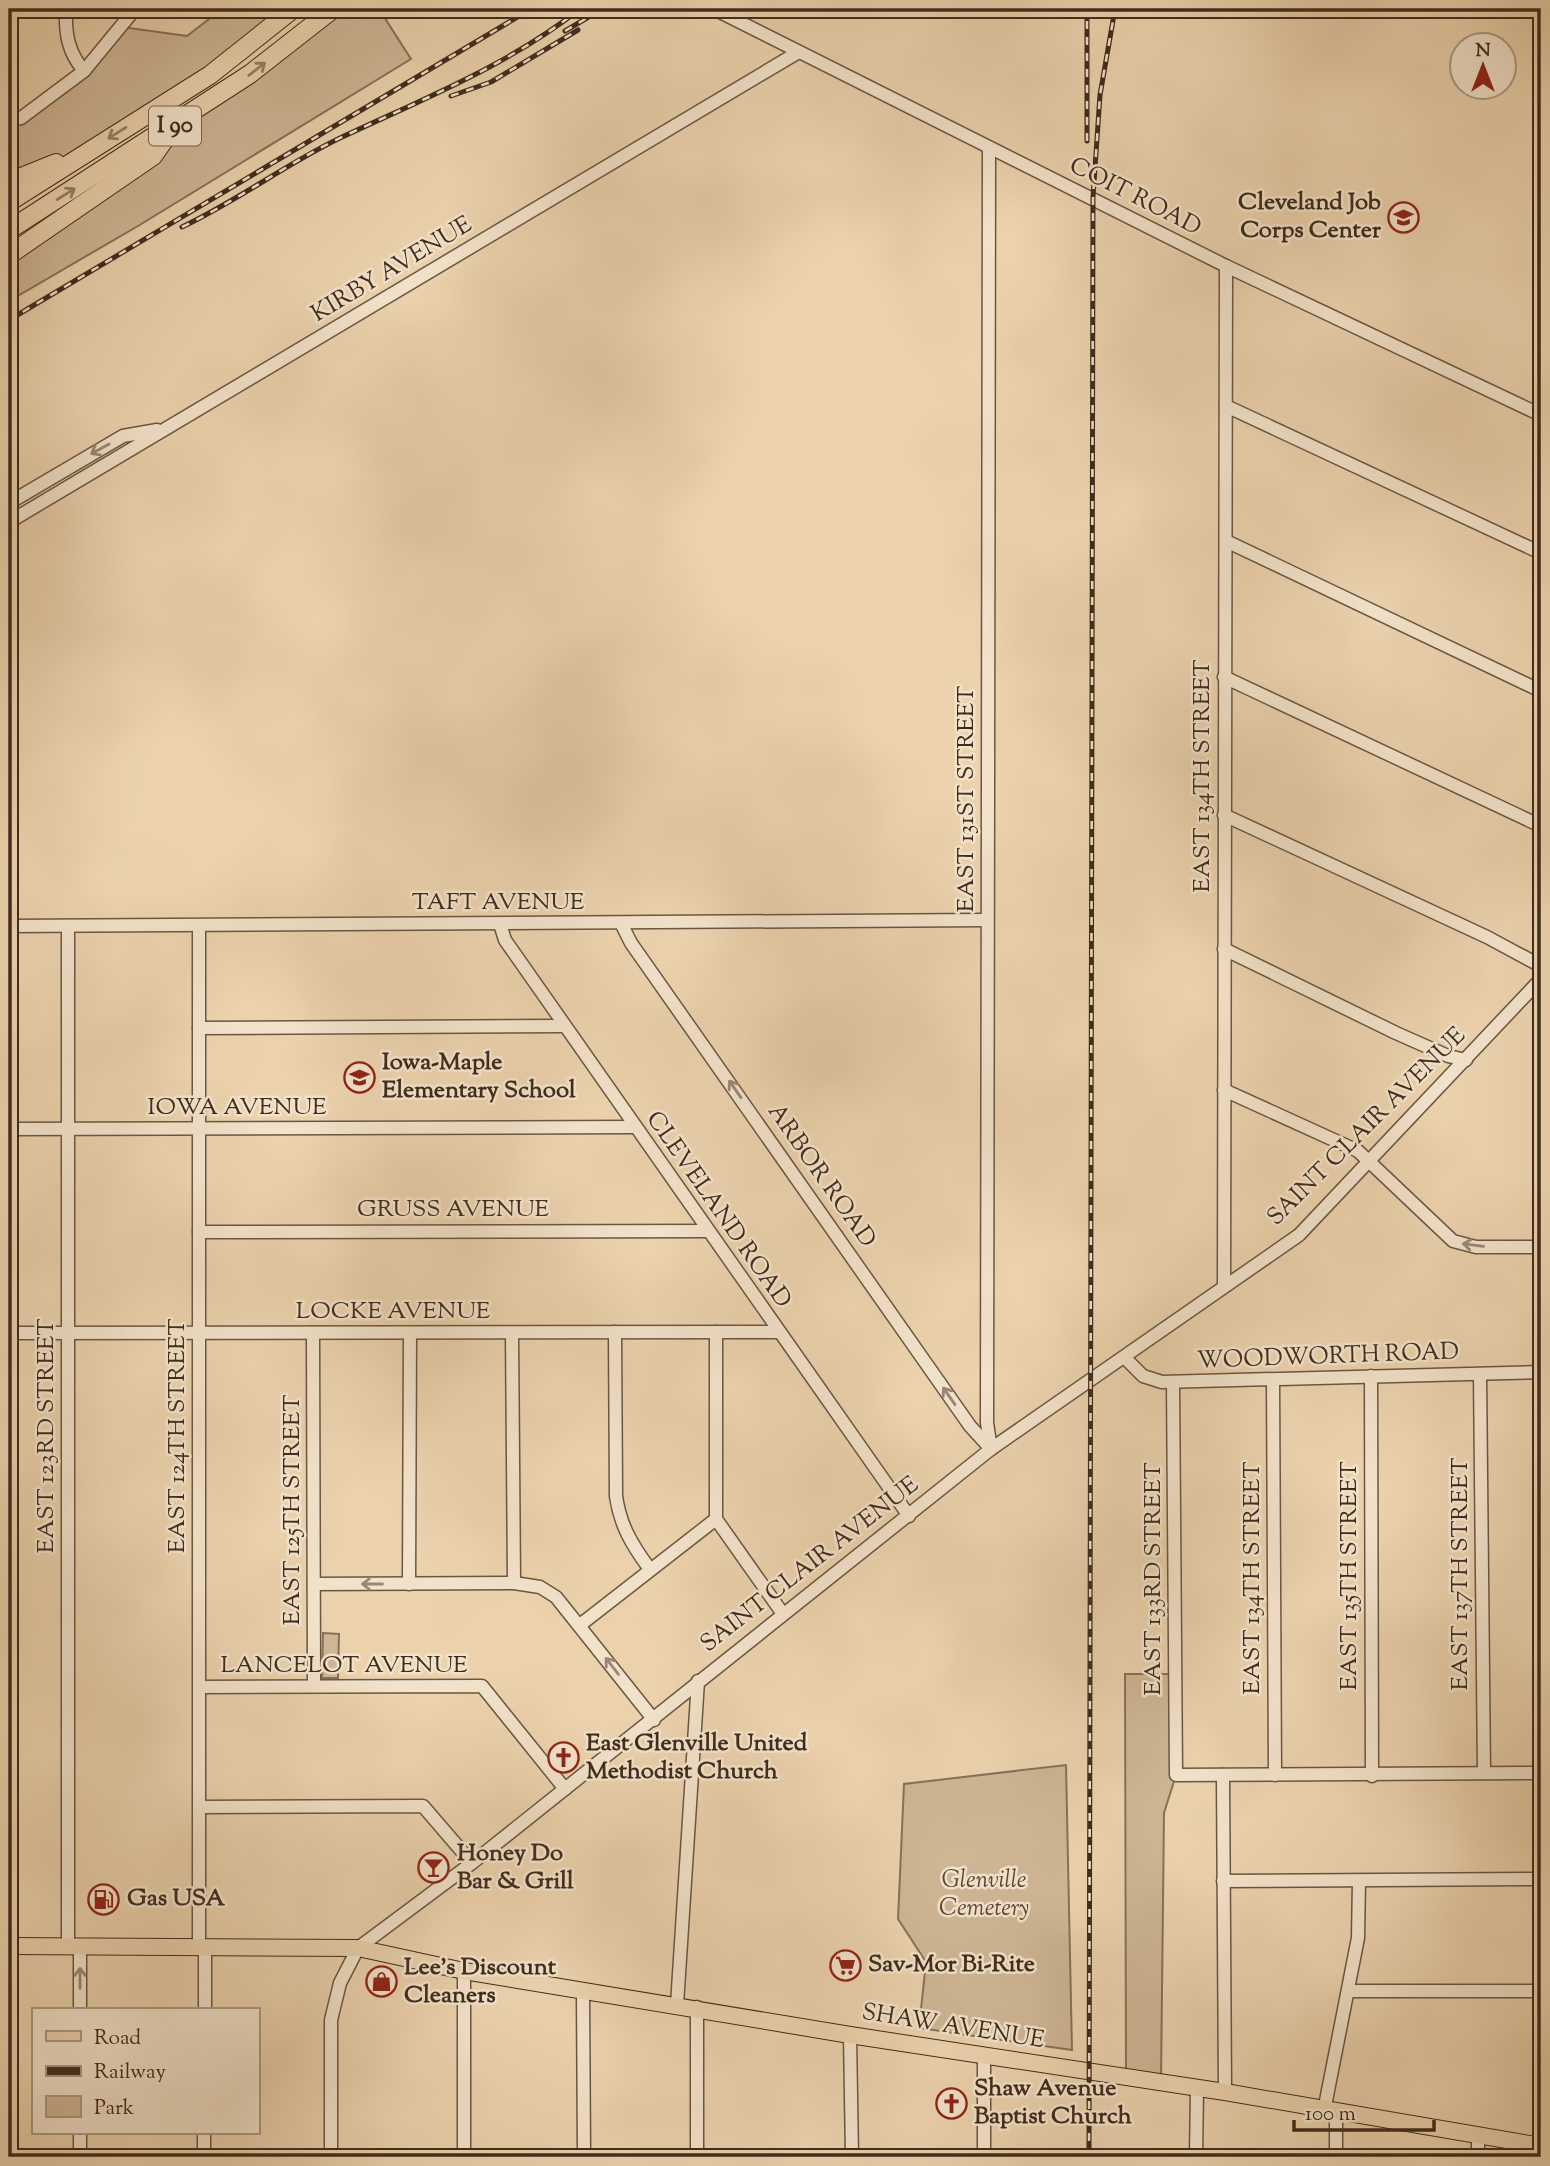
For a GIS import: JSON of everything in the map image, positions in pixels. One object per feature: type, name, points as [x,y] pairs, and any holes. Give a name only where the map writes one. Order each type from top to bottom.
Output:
[{"type":"highway","name":"I 90","points":[[9,202],[209,75],[293,9]]},
{"type":"highway","name":"I 90","points":[[9,230],[174,126],[250,74],[333,9]]},
{"type":"highway","points":[[9,255],[153,156],[174,126]]},
{"type":"highway","points":[[9,182],[89,151]]},
{"type":"main road","points":[[9,1946],[358,1948]]},
{"type":"main road","name":"SHAW AVENUE","points":[[358,1948],[464,1971],[697,2007],[850,2035],[1225,2092],[1541,2146]]},
{"type":"street","points":[[66,9],[65,27],[71,56],[84,71]]},
{"type":"street","points":[[9,120],[22,118],[84,71],[135,9]]},
{"type":"street","name":"COIT ROAD","points":[[713,9],[1226,266],[1541,415]]},
{"type":"street","name":"KIRBY AVENUE","points":[[9,522],[797,52]]},
{"type":"street","name":"EAST 131ST STREET","points":[[989,148],[987,1423],[991,1449]]},
{"type":"street","name":"EAST 134TH STREET","points":[[1224,1286],[1226,266]]},
{"type":"street","points":[[1226,406],[1541,553]]},
{"type":"street","points":[[9,503],[123,436],[164,429]]},
{"type":"street","points":[[1226,541],[1541,691]]},
{"type":"street","points":[[1224,677],[1541,826]]},
{"type":"street","points":[[1224,816],[1487,937],[1541,966]]},
{"type":"street","name":"TAFT AVENUE","points":[[9,926],[987,920]]},
{"type":"street","name":"ARBOR ROAD","points":[[621,923],[631,943],[955,1406],[991,1449]]},
{"type":"street","name":"CLEVELAND ROAD","points":[[500,924],[505,940],[564,1026],[909,1516]]},
{"type":"street","name":"EAST 123RD STREET","points":[[68,926],[68,1333],[74,1946],[80,2008]]},
{"type":"street","name":"EAST 124TH STREET","points":[[199,926],[200,1807],[205,2008]]},
{"type":"street","points":[[1224,949],[1396,1033],[1448,1056],[1466,1060]]},
{"type":"street","name":"SAINT CLAIR AVENUE","points":[[358,1948],[472,1863],[654,1720],[698,1681],[991,1449],[1299,1235],[1541,979]]},
{"type":"street","points":[[199,1028],[564,1026]]},
{"type":"street","points":[[1224,1090],[1358,1151],[1452,1241],[1476,1247],[1541,1247]]},
{"type":"street","name":"IOWA AVENUE","points":[[9,1129],[634,1127]]},
{"type":"street","name":"GRUSS AVENUE","points":[[199,1232],[707,1231]]},
{"type":"street","points":[[615,1332],[616,1496],[619,1517],[628,1538],[649,1568]]},
{"type":"street","points":[[716,1332],[716,1519],[783,1614]]},
{"type":"street","name":"LOCKE AVENUE","points":[[9,1333],[778,1332]]},
{"type":"street","name":"EAST 125TH STREET","points":[[313,1333],[314,1686]]},
{"type":"street","points":[[410,1333],[410,1584]]},
{"type":"street","points":[[513,1333],[514,1583]]},
{"type":"street","name":"WOODWORTH ROAD","points":[[1125,1358],[1143,1376],[1153,1381],[1173,1382],[1541,1372]]},
{"type":"street","name":"EAST 137TH STREET","points":[[1480,1374],[1484,1773]]},
{"type":"street","name":"EAST 135TH STREET","points":[[1371,1376],[1372,1776]]},
{"type":"street","name":"EAST 134TH STREET","points":[[1273,1380],[1275,1775]]},
{"type":"street","name":"EAST 133RD STREET","points":[[1173,1382],[1176,1775],[1223,1775]]},
{"type":"street","points":[[580,1625],[649,1568],[716,1519]]},
{"type":"street","points":[[314,1584],[514,1583],[540,1587],[556,1597],[654,1720]]},
{"type":"street","points":[[677,2005],[698,1681]]},
{"type":"street","name":"LANCELOT AVENUE","points":[[200,1688],[482,1686],[565,1790]]},
{"type":"street","points":[[1225,2092],[1223,1775],[1541,1773]]},
{"type":"street","points":[[200,1807],[423,1806],[472,1863]]},
{"type":"street","points":[[1223,1881],[1541,1879]]},
{"type":"street","points":[[1336,2157],[1330,2112],[1348,1991],[1359,1938],[1359,1881]]},
{"type":"street","points":[[331,2157],[331,2020],[340,1983],[358,1948]]},
{"type":"street","points":[[464,1971],[464,2157]]},
{"type":"street","points":[[583,1990],[584,2157]]},
{"type":"street","points":[[1348,1991],[1541,1991]]},
{"type":"street","points":[[697,2007],[697,2157]]},
{"type":"street","points":[[850,2035],[852,2157]]},
{"type":"street","points":[[984,2055],[984,2157]]},
{"type":"street","points":[[1196,2157],[1197,2088]]},
{"type":"street","points":[[80,2134],[80,2157]]},
{"type":"street","points":[[204,2134],[204,2157]]},
{"type":"street","points":[[1478,2134],[1478,2157]]},
{"type":"green space","points":[[222,9],[293,9],[89,151],[9,182],[9,120],[77,77],[122,27],[187,36]]},
{"type":"green space","points":[[333,9],[379,9],[411,59],[138,226],[9,301],[9,255],[174,126]]},
{"type":"green space","points":[[323,1633],[339,1634],[338,1678],[322,1678]]},
{"type":"green space","points":[[1125,1674],[1175,1674],[1176,1775],[1164,1813],[1161,2082],[1126,2077]]},
{"type":"green space","name":"Glenville Cemetery","points":[[1066,1765],[1072,2050],[919,2028],[926,1962],[898,1919],[904,1784]]},
{"type":"railway","points":[[9,320],[531,9]]},
{"type":"railway","points":[[182,227],[320,148],[494,65],[580,9]]},
{"type":"railway","points":[[565,31],[602,9]]},
{"type":"railway","points":[[1087,9],[1087,141]]},
{"type":"railway","points":[[1089,2157],[1093,197],[1100,95],[1115,9]]},
{"type":"railway","points":[[451,96],[491,82],[578,30]]},
{"type":"place","name":"Cleveland Job Corps Center","points":[[1404,217]]},
{"type":"place","name":"Iowa-Maple Elementary School","points":[[359,1077]]},
{"type":"place","name":"East Glenville United Methodist Church","points":[[563,1758]]},
{"type":"place","name":"Honey Do Bar & Grill","points":[[434,1868]]},
{"type":"place","name":"Gas USA","points":[[104,1899]]},
{"type":"place","name":"Sav-Mor Bi-Rite","points":[[845,1965]]},
{"type":"place","name":"Lee's Discount Cleaners","points":[[381,1982]]},
{"type":"place","name":"Shaw Avenue Baptist Church","points":[[951,2103]]}]
